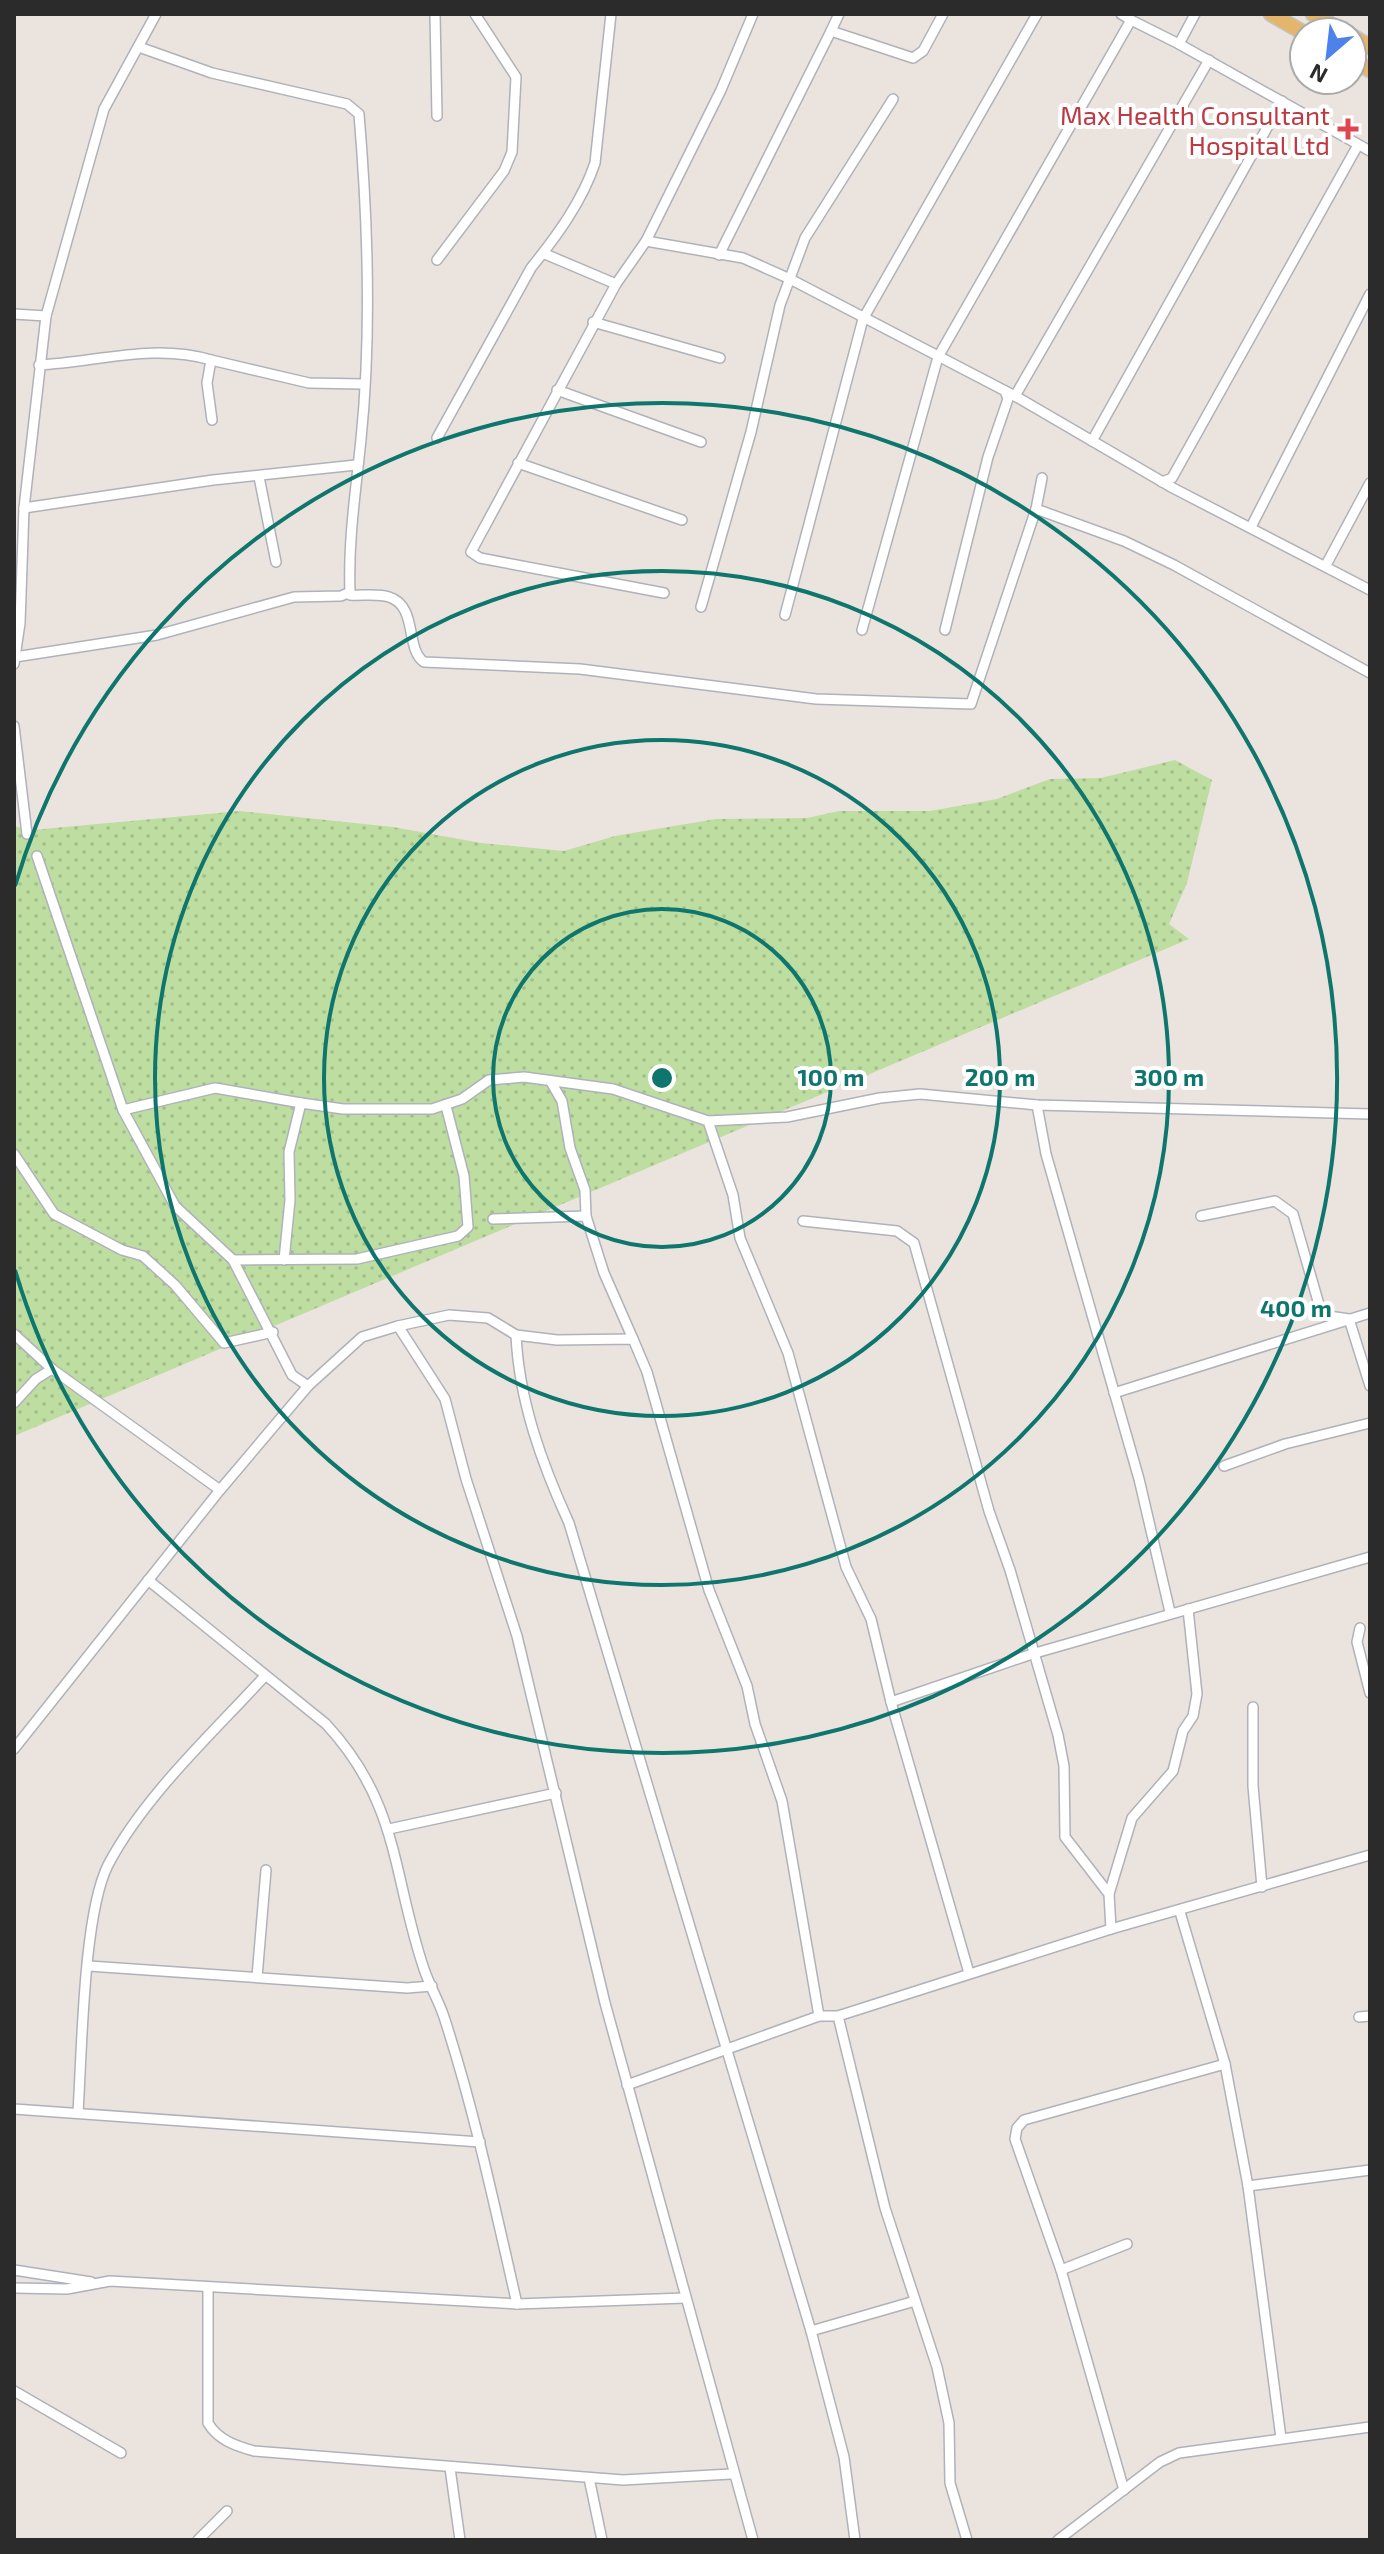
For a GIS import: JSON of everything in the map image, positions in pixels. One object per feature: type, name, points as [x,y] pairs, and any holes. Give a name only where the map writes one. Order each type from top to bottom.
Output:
[{"type":"street","points":[[156,14],[104,109],[46,316],[24,508],[15,660],[157,635],[294,597],[350,595],[390,597],[398,604],[411,622],[417,655],[424,662],[580,669],[816,699],[971,704],[1036,509],[1042,478]]},
{"type":"street","points":[[435,14],[437,116]]},
{"type":"street","points":[[437,260],[504,171],[512,152],[516,77],[475,14]]},
{"type":"street","points":[[437,438],[531,268],[545,254],[588,182],[595,163],[611,14]]},
{"type":"street","points":[[664,593],[475,555],[472,547],[593,322],[646,241],[721,90],[753,14]]},
{"type":"street","points":[[719,255],[839,14]]},
{"type":"street","points":[[831,31],[913,58],[923,51],[943,14]]},
{"type":"street","points":[[785,615],[863,319],[1037,14]]},
{"type":"street","points":[[1121,14],[1370,151]]},
{"type":"street","points":[[1179,44],[1195,14]]},
{"type":"street","points":[[862,630],[938,357],[1131,20]]},
{"type":"street","points":[[139,47],[212,73],[347,104],[359,114],[366,202],[368,299],[361,441],[352,499],[350,595]]},
{"type":"street","points":[[945,630],[988,457],[1010,394],[1209,60]]},
{"type":"street","points":[[701,607],[790,279],[805,238],[893,99]]},
{"type":"street","points":[[1092,441],[1282,101]]},
{"type":"street","points":[[1162,482],[1172,478],[1358,145]]},
{"type":"street","points":[[646,241],[743,258],[790,279],[1010,394],[1162,482],[1370,590]]},
{"type":"street","points":[[545,254],[616,284]]},
{"type":"street","points":[[1251,527],[1370,294]]},
{"type":"street","points":[[14,314],[46,316]]},
{"type":"street","points":[[593,322],[720,358]]},
{"type":"street","points":[[39,365],[83,363],[129,353],[185,353],[309,383],[363,384]]},
{"type":"street","points":[[211,360],[207,383],[212,420]]},
{"type":"street","points":[[557,390],[701,442]]},
{"type":"street","points":[[518,463],[682,520]]},
{"type":"street","points":[[24,508],[356,465]]},
{"type":"street","points":[[259,477],[276,562]]},
{"type":"street","points":[[1326,565],[1370,483]]},
{"type":"street","points":[[1036,509],[1124,541],[1161,559],[1370,673]]},
{"type":"street","points":[[14,726],[27,834]]},
{"type":"street","points":[[37,856],[123,1110],[175,1206],[233,1260],[273,1332],[292,1375],[308,1386]]},
{"type":"street","points":[[123,1110],[215,1088],[343,1109],[446,1106],[489,1080],[524,1077],[613,1089],[708,1121],[787,1117],[880,1098],[920,1094],[1037,1105],[1370,1114]]},
{"type":"street","points":[[551,1082],[562,1101],[570,1148],[585,1190],[586,1216],[604,1273],[647,1372],[709,1590],[747,1686],[755,1724],[782,1801],[819,2016]]},
{"type":"street","points":[[284,1260],[290,1200],[289,1152],[301,1103]]},
{"type":"street","points":[[1037,1105],[1054,1183],[1160,1558],[1170,1612]]},
{"type":"street","points":[[233,1260],[357,1259],[463,1232],[468,1227],[464,1176],[446,1106]]},
{"type":"street","points":[[708,1121],[733,1195],[740,1238],[788,1353],[846,1567],[871,1619],[891,1702],[969,1973]]},
{"type":"street","points":[[14,1154],[54,1214],[122,1250],[143,1256],[175,1285],[224,1343],[273,1332]]},
{"type":"street","points":[[1201,1216],[1275,1201],[1286,1207],[1293,1214],[1322,1315],[1349,1319]]},
{"type":"street","points":[[493,1219],[586,1216]]},
{"type":"street","points":[[803,1221],[897,1231],[914,1243],[1062,1750],[1065,1837],[1109,1894]]},
{"type":"street","points":[[1114,1393],[1370,1313]]},
{"type":"street","points":[[14,1749],[220,1490],[308,1386],[362,1337],[449,1315],[488,1318],[516,1335],[557,1340],[633,1339]]},
{"type":"street","points":[[1349,1319],[1370,1386]]},
{"type":"street","points":[[398,1326],[445,1399],[527,1671],[627,2085],[651,2161],[685,2298],[708,2370],[731,2474],[753,2540]]},
{"type":"street","points":[[14,1334],[52,1369],[220,1490]]},
{"type":"street","points":[[516,1335],[521,1388],[544,1463],[569,1523],[811,2331],[844,2457],[855,2540]]},
{"type":"street","points":[[14,1403],[36,1379],[52,1369]]},
{"type":"street","points":[[1224,1466],[1285,1444],[1370,1423]]},
{"type":"street","points":[[891,1702],[1170,1612],[1370,1557]]},
{"type":"street","points":[[148,1580],[264,1677],[326,1724],[377,1795],[389,1829],[425,1970],[480,2142],[517,2304]]},
{"type":"street","points":[[1111,1929],[1109,1894],[1132,1818],[1173,1771],[1183,1731],[1193,1716],[1197,1694],[1188,1609]]},
{"type":"street","points":[[1360,1628],[1357,1642],[1370,1693]]},
{"type":"street","points":[[78,2112],[89,1966],[97,1902],[107,1867],[137,1818],[264,1677]]},
{"type":"street","points":[[1253,1707],[1253,1786],[1262,1887]]},
{"type":"street","points":[[389,1829],[556,1793]]},
{"type":"street","points":[[627,2085],[819,2016],[838,2016],[1111,1929],[1180,1912],[1370,1855]]},
{"type":"street","points":[[257,1977],[266,1870]]},
{"type":"street","points":[[1180,1912],[1225,2064],[1248,2186],[1281,2438]]},
{"type":"street","points":[[89,1966],[407,1988],[432,1986]]},
{"type":"street","points":[[838,2016],[885,2208],[937,2367],[949,2423],[950,2483],[967,2540]]},
{"type":"street","points":[[1124,2490],[1061,2270],[1015,2139],[1017,2128],[1024,2120],[1225,2064]]},
{"type":"street","points":[[14,2109],[480,2142]]},
{"type":"street","points":[[1248,2186],[1370,2170]]},
{"type":"street","points":[[1061,2270],[1127,2244]]},
{"type":"street","points":[[14,2270],[94,2283],[517,2304],[685,2298]]},
{"type":"street","points":[[14,2288],[67,2289],[94,2283]]},
{"type":"street","points":[[208,2288],[208,2423],[214,2434],[254,2451],[589,2478],[731,2474]]},
{"type":"street","points":[[811,2331],[915,2301]]},
{"type":"street","points":[[14,2391],[121,2453]]},
{"type":"street","points":[[1058,2540],[1160,2462],[1179,2453],[1370,2427]]},
{"type":"street","points":[[450,2468],[460,2540]]},
{"type":"street","points":[[589,2478],[602,2540]]},
{"type":"street","points":[[198,2540],[227,2511]]},
{"type":"green space","points":[[1175,760],[1212,780],[1187,883],[1169,924],[1189,939],[14,1436],[14,826],[32,830],[240,811],[393,827],[481,843],[564,851],[615,836],[716,819],[807,818],[839,811],[930,811],[997,799],[1050,779],[1101,778]]},
{"type":"place","name":"Max Health Consultant Hospital Ltd","points":[[1348,129]]}]
